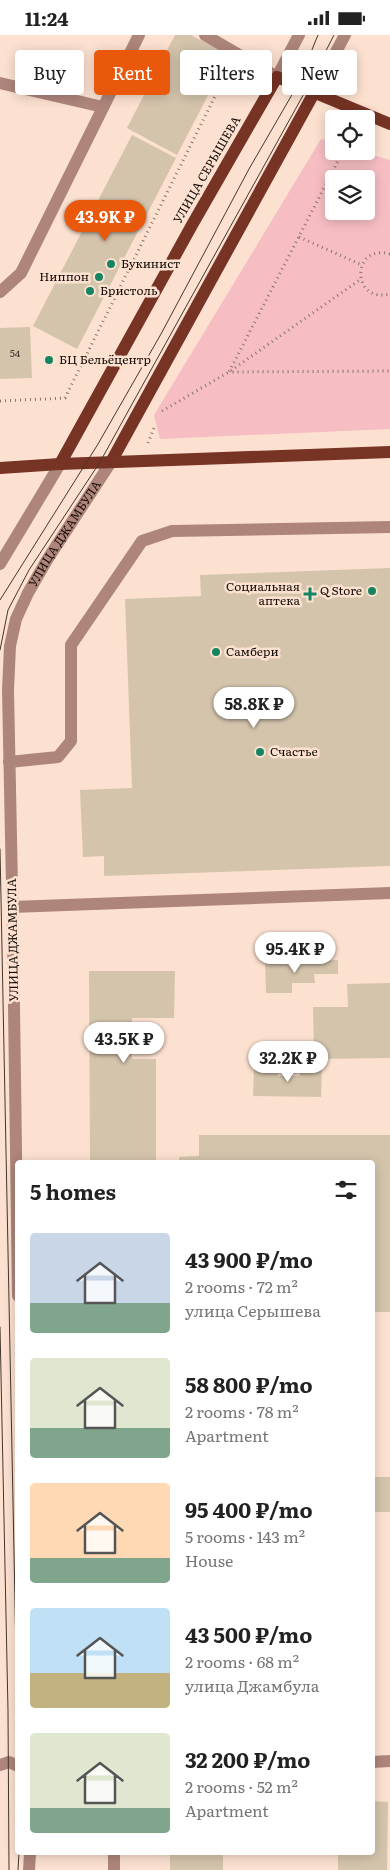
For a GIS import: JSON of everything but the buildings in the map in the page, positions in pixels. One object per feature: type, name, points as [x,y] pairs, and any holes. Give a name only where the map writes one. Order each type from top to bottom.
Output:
[{"type":"main road","points":[[276,77],[282,80]]},
{"type":"main road","name":"УЛИЦА СЕРЫШЕВА","points":[[60,464],[276,77]]},
{"type":"main road","points":[[111,462],[313,95]]},
{"type":"main road","points":[[319,95],[390,124]]},
{"type":"main road","points":[[0,468],[390,451]]},
{"type":"street","points":[[0,292],[21,273],[139,35]]},
{"type":"street","points":[[205,35],[231,50]]},
{"type":"street","points":[[272,75],[276,77],[299,35]]},
{"type":"street","points":[[336,50],[344,35]]},
{"type":"street","points":[[0,83],[104,107]]},
{"type":"street","name":"УЛИЦА ДЖАМБУЛА","points":[[16,1160],[9,655],[16,619],[47,560],[111,462]]},
{"type":"street","points":[[0,564],[60,464]]},
{"type":"street","points":[[9,762],[58,757],[72,741],[71,645],[142,541],[172,531],[390,527]]},
{"type":"street","points":[[12,907],[390,893]]},
{"type":"street","points":[[375,1762],[390,1761]]},
{"type":"street","points":[[0,1765],[9,1762],[15,1765]]},
{"type":"street","points":[[29,1870],[30,1855]]},
{"type":"street","points":[[114,1855],[114,1870]]},
{"type":"path","points":[[0,401],[65,398],[215,95]]},
{"type":"path","points":[[229,372],[338,160]]},
{"type":"path","points":[[299,237],[362,265]]},
{"type":"path","points":[[390,254],[384,252],[371,255],[362,265],[360,272],[361,279],[369,291],[376,295],[390,294]]},
{"type":"path","points":[[159,413],[229,372],[361,279]]},
{"type":"path","points":[[229,372],[390,371]]},
{"type":"path","points":[[140,461],[156,423]]},
{"type":"shaded area","points":[[321,139],[325,140],[325,160],[375,160],[375,156],[390,160],[390,429],[160,439],[154,415]]},
{"type":"tram line","points":[[0,600],[98,444],[161,334],[249,169],[297,86],[318,35]]},
{"type":"tram line","points":[[0,650],[8,610],[29,570],[100,462],[306,90],[334,35]]},
{"type":"tram line","points":[[0,849],[15,1602]]},
{"type":"tram line","points":[[0,1327],[8,1711],[9,1870]]},
{"type":"tram line","points":[[18,1870],[19,1855]]},
{"type":"place","name":"Букинист","points":[[111,264]]},
{"type":"place","name":"Ниппон","points":[[99,277]]},
{"type":"place","name":"Бристоль","points":[[90,291]]},
{"type":"place","name":"БЦ Бельёцентр","points":[[49,360]]},
{"type":"place","name":"Q Store","points":[[372,591]]},
{"type":"place","name":"Социальная аптека","points":[[310,594]]},
{"type":"place","name":"Самбери","points":[[216,652]]},
{"type":"place","name":"Счастье","points":[[260,752]]}]
